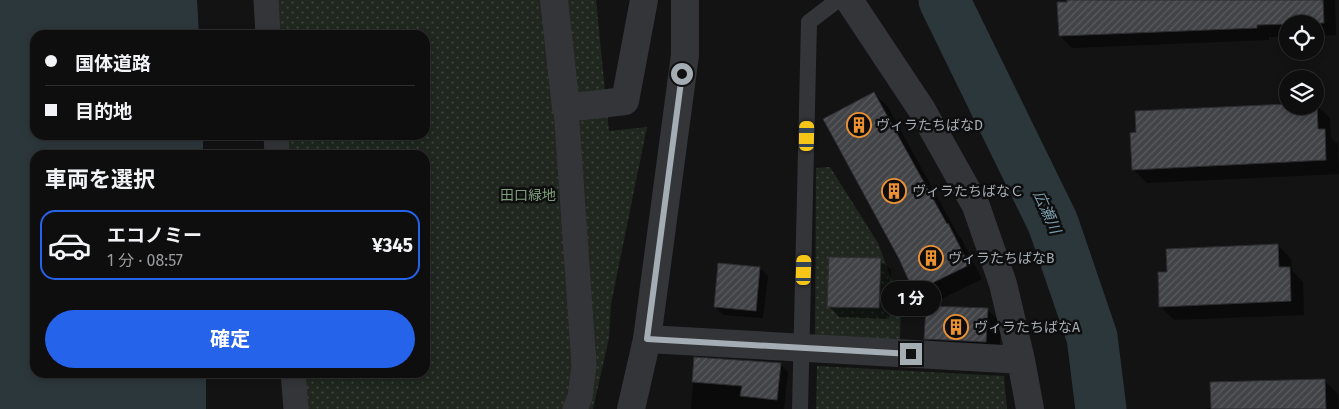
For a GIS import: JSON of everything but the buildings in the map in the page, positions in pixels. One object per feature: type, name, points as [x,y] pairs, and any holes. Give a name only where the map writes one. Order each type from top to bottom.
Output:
[{"type":"street","points":[[266,0],[268,30]]},
{"type":"street","points":[[554,0],[566,108],[584,365],[580,397],[576,409]]},
{"type":"street","points":[[566,108],[625,101],[644,0]]},
{"type":"street","points":[[631,409],[647,339],[685,55],[685,0]]},
{"type":"street","points":[[849,0],[922,110],[976,206],[1003,284],[1021,360],[1030,409]]},
{"type":"street","points":[[647,339],[1021,360]]},
{"type":"street","points":[[293,378],[296,409]]},
{"type":"lane","points":[[800,409],[809,22],[838,0]]},
{"type":"green space","name":"田口緑地","points":[[261,0],[596,0],[609,131],[647,127],[611,304],[609,338],[593,409],[290,409],[287,378],[430,378],[430,150],[272,150],[271,140],[430,140],[430,30],[264,30]]},
{"type":"green space","points":[[830,167],[878,243],[901,305],[900,341],[815,337],[816,168]]},
{"type":"green space","points":[[817,366],[1004,376],[1007,409],[816,409]]},
{"type":"shaded area","points":[[0,0],[197,0],[199,30],[30,30],[30,140],[203,140],[203,150],[30,150],[30,378],[206,378],[206,409],[0,409]]},
{"type":"waterway","name":"広瀬川","points":[[944,0],[1053,223],[1092,337],[1101,409]]},
{"type":"place","name":"ヴィラたちばなD","points":[[859,125]]},
{"type":"place","name":"ヴィラたちばなＣ","points":[[894,191]]},
{"type":"place","name":"ヴィラたちばなB","points":[[931,258]]},
{"type":"place","name":"ヴィラたちばなA","points":[[956,327]]},
{"type":"route","points":[[682,74],[647,339],[911,354]]}]
